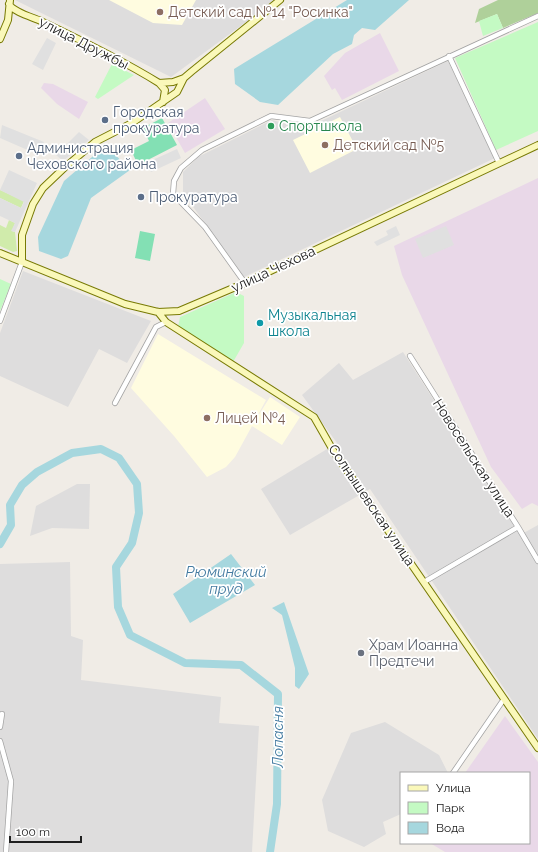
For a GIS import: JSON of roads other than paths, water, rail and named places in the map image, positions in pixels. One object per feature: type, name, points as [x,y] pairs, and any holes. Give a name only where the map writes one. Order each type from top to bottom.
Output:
[{"type":"street","points":[[160,83],[173,82],[184,78],[280,0]]},
{"type":"street","points":[[0,39],[8,20],[9,2]]},
{"type":"street","name":"улица Дружбы","points":[[9,2],[11,8],[60,30],[160,83]]},
{"type":"street","points":[[8,20],[19,12]]},
{"type":"street","points":[[245,283],[205,227],[172,194],[174,181],[187,162],[202,150],[271,116],[310,121],[538,16]]},
{"type":"street","points":[[449,56],[499,163]]},
{"type":"street","points":[[0,321],[22,262],[22,235],[33,204],[43,188],[95,142],[132,123],[176,92],[184,78]]},
{"type":"street","points":[[160,83],[165,90],[163,102]]},
{"type":"street","name":"улица Чехова","points":[[0,253],[125,304],[158,312],[180,310],[245,283],[538,145]]},
{"type":"street","name":"Солнышевская улица","points":[[158,312],[166,322],[314,417],[334,452],[538,748]]},
{"type":"street","points":[[115,403],[156,327],[166,322]]},
{"type":"street","name":"Новосельская улица","points":[[410,356],[538,561]]},
{"type":"street","points":[[424,582],[518,527]]},
{"type":"street","points":[[454,772],[504,699]]},
{"type":"street","points":[[0,727],[1,714]]},
{"type":"street","points":[[0,741],[11,780],[6,852]]},
{"type":"water","points":[[347,0],[409,0],[375,30],[362,28],[354,35],[352,44],[333,54],[278,105],[260,102],[235,84],[234,69]]},
{"type":"water","points":[[106,145],[130,170],[91,198],[68,256],[61,259],[39,251],[38,237],[64,181]]},
{"type":"water","name":"Рюминский пруд","points":[[231,554],[255,585],[190,623],[173,594]]},
{"type":"water","points":[[284,602],[309,674],[299,689],[295,686],[295,668],[282,615],[272,608]]},
{"type":"waterway","name":"Лопасня","points":[[0,544],[11,525],[10,505],[22,485],[37,472],[72,453],[101,449],[119,458],[137,484],[139,513],[132,543],[116,567],[118,607],[130,635],[185,663],[241,665],[278,694],[277,804],[270,852]]},
{"type":"place","name":"Детский сад №14 \"Росинка\"","points":[[160,12]]},
{"type":"place","name":"Городская прокуратура","points":[[105,120]]},
{"type":"place","name":"Спортшкола","points":[[271,126]]},
{"type":"place","name":"Детский сад №5","points":[[325,145]]},
{"type":"place","name":"Администрация Чеховского района","points":[[19,156]]},
{"type":"place","name":"Прокуратура","points":[[141,197]]},
{"type":"place","name":"Музыкальная школа","points":[[260,323]]},
{"type":"place","name":"Лицей №4","points":[[207,418]]},
{"type":"place","name":"Храм Иоанна Предтечи","points":[[361,653]]}]
